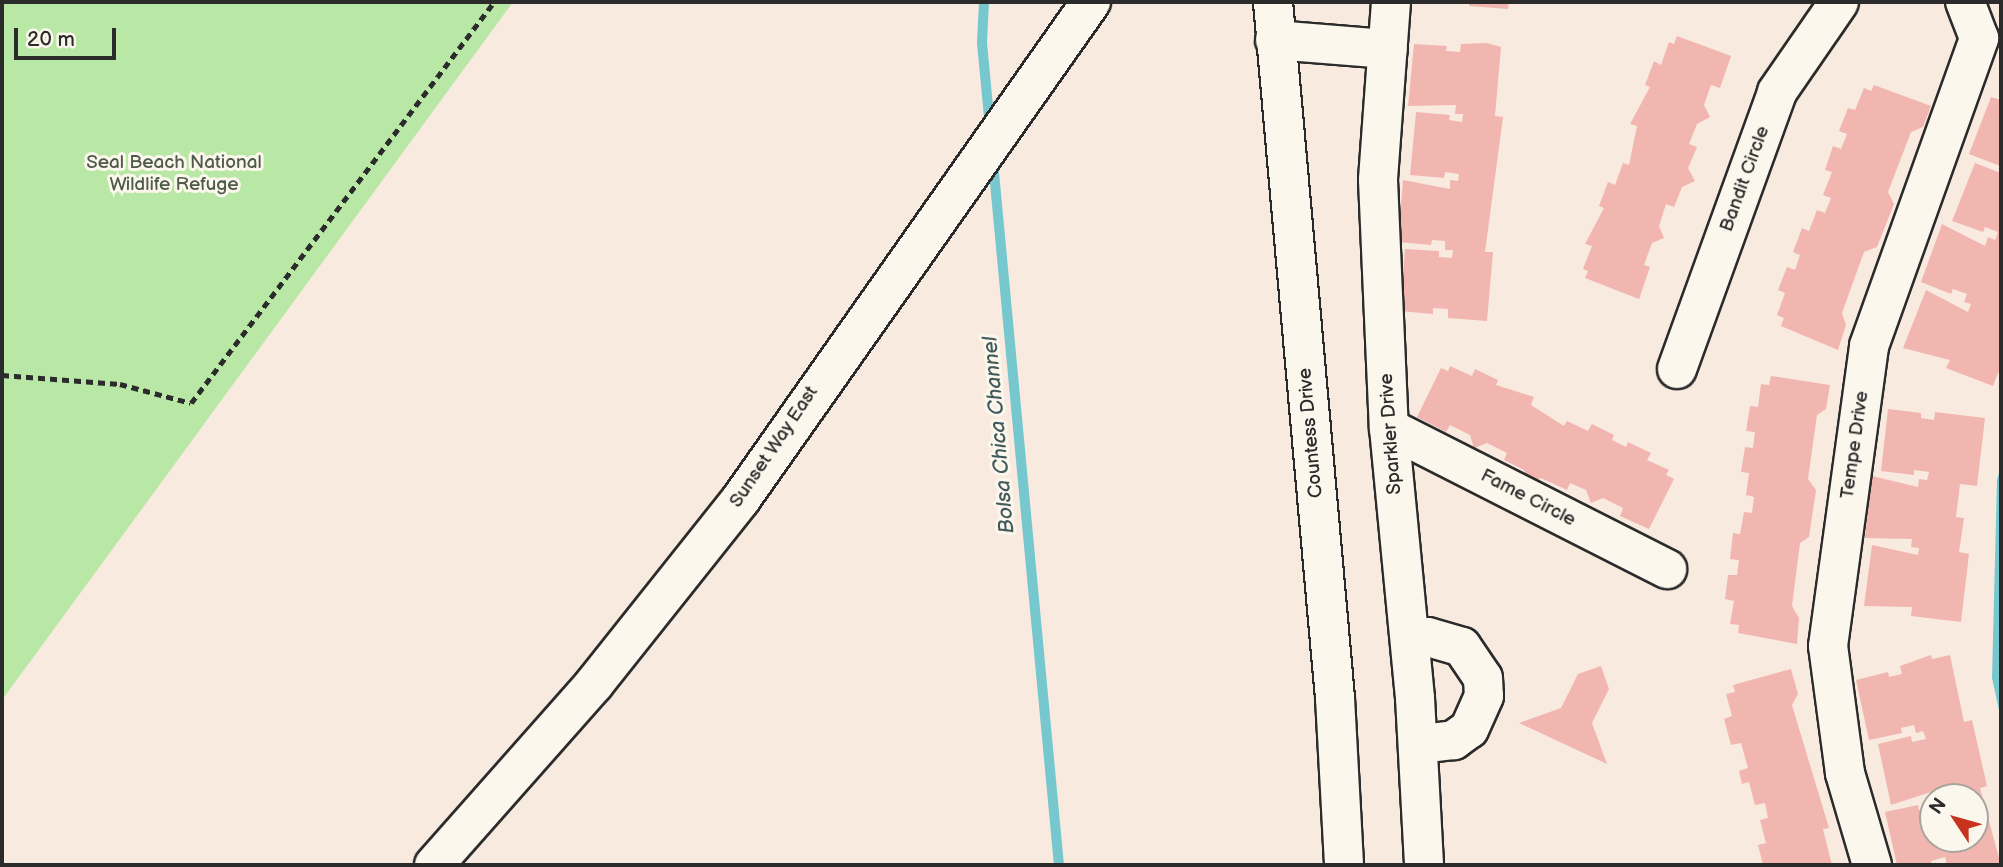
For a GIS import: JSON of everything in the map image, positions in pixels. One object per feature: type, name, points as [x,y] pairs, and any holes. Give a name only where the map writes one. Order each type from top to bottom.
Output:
[{"type":"street","name":"Countess Drive","points":[[1273,2],[1335,698],[1344,865]]},
{"type":"street","name":"Sparkler Drive","points":[[1391,2],[1378,180],[1389,428],[1419,744],[1424,865]]},
{"type":"street","name":"Bandit Circle","points":[[1677,369],[1777,92],[1839,2]]},
{"type":"street","name":"Tempe Drive","points":[[1872,865],[1845,772],[1828,646],[1868,346],[1979,38],[1965,2]]},
{"type":"street","name":"Sunset Way East","points":[[434,865],[594,684],[741,499],[845,345],[1089,5]]},
{"type":"street","points":[[1276,40],[1388,49]]},
{"type":"street","name":"Fame Circle","points":[[1389,428],[1667,569]]},
{"type":"street","points":[[1410,642],[1428,637],[1462,647],[1475,661],[1484,687],[1480,714],[1469,729],[1437,745],[1419,744]]},
{"type":"path","points":[[2,375],[120,384],[191,403],[494,2]]},
{"type":"green space","name":"Seal Beach National Wildlife Refuge","points":[[2,2],[513,2],[2,700]]},
{"type":"water","points":[[2001,465],[2001,719],[1992,678],[1997,480]]},
{"type":"building","points":[[1469,2],[1509,2],[1508,9],[1469,6]]},
{"type":"building","points":[[1677,36],[1731,56],[1720,88],[1711,85],[1704,105],[1710,117],[1697,124],[1689,144],[1697,147],[1688,168],[1695,181],[1682,187],[1674,207],[1666,204],[1659,226],[1664,238],[1652,243],[1644,265],[1650,267],[1639,299],[1585,278],[1588,271],[1583,269],[1592,246],[1585,244],[1604,208],[1599,206],[1608,182],[1615,185],[1623,163],[1629,165],[1637,126],[1630,124],[1650,87],[1645,85],[1654,61],[1661,65],[1669,42],[1674,44]]},
{"type":"building","points":[[1487,43],[1501,47],[1495,116],[1503,117],[1485,252],[1493,252],[1487,321],[1448,318],[1448,309],[1433,308],[1433,314],[1400,311],[1405,249],[1439,251],[1439,257],[1452,258],[1453,250],[1445,250],[1445,241],[1432,240],[1431,245],[1398,242],[1403,180],[1450,189],[1450,180],[1458,181],[1459,174],[1445,172],[1444,178],[1410,175],[1416,112],[1450,115],[1449,120],[1462,122],[1463,114],[1455,114],[1456,105],[1408,106],[1414,44],[1447,46],[1446,51],[1460,52],[1461,44]]},
{"type":"building","points":[[1874,85],[1931,106],[1923,127],[1911,132],[1888,192],[1894,204],[1877,247],[1864,252],[1842,313],[1846,325],[1838,350],[1781,326],[1784,318],[1777,315],[1785,293],[1778,290],[1787,267],[1795,270],[1800,255],[1793,252],[1802,228],[1809,231],[1817,210],[1825,213],[1831,198],[1823,195],[1832,172],[1825,170],[1833,146],[1841,149],[1847,134],[1839,131],[1848,108],[1855,110],[1864,88],[1871,91]]},
{"type":"building","points":[[1991,97],[2001,100],[2000,166],[1969,154]]},
{"type":"building","points":[[1975,163],[2001,173],[2001,366],[1993,386],[1946,368],[1950,360],[1903,348],[1926,290],[1968,312],[1971,304],[1964,302],[1967,294],[1953,289],[1951,294],[1921,282],[1942,224],[1985,246],[1988,237],[1995,240],[1998,232],[1985,227],[1983,232],[1952,221]]},
{"type":"building","points":[[1450,366],[1472,376],[1475,369],[1498,380],[1496,385],[1534,397],[1531,405],[1564,426],[1567,421],[1588,431],[1592,424],[1614,435],[1612,440],[1626,447],[1628,442],[1651,453],[1647,460],[1669,470],[1666,475],[1674,479],[1649,529],[1620,516],[1623,508],[1603,498],[1591,503],[1586,490],[1570,483],[1567,490],[1541,478],[1529,483],[1524,470],[1504,460],[1507,453],[1487,443],[1474,448],[1470,435],[1450,425],[1446,432],[1417,417],[1441,368],[1448,371]]},
{"type":"building","points":[[1771,376],[1830,385],[1826,409],[1817,415],[1808,479],[1816,490],[1809,537],[1800,543],[1792,606],[1799,618],[1797,644],[1738,633],[1739,625],[1730,624],[1734,601],[1725,599],[1728,575],[1737,575],[1739,560],[1730,559],[1733,533],[1740,534],[1744,512],[1752,513],[1754,497],[1746,495],[1749,473],[1741,472],[1745,447],[1753,448],[1755,432],[1746,431],[1750,406],[1758,407],[1761,384],[1769,385]]},
{"type":"building","points":[[1888,409],[1921,413],[1921,418],[1934,420],[1935,412],[1985,418],[1977,486],[1960,484],[1956,517],[1964,518],[1959,552],[1969,554],[1961,622],[1911,616],[1912,607],[1864,606],[1872,545],[1918,555],[1919,548],[1911,547],[1912,539],[1865,538],[1872,476],[1918,487],[1919,479],[1927,480],[1929,472],[1914,470],[1914,475],[1881,471]]},
{"type":"building","points":[[1931,655],[1932,659],[1950,655],[1964,722],[1972,720],[1986,783],[1919,783],[1919,796],[1891,805],[1878,744],[1911,736],[1912,742],[1926,739],[1923,731],[1916,733],[1914,725],[1901,728],[1902,733],[1869,740],[1856,680],[1888,672],[1889,677],[1902,674],[1900,666]]},
{"type":"building","points":[[1601,666],[1609,689],[1592,723],[1607,764],[1519,723],[1561,708],[1578,674]]},
{"type":"building","points":[[1791,669],[1798,694],[1792,705],[1829,828],[1823,829],[1832,865],[1763,865],[1758,845],[1766,843],[1760,820],[1768,818],[1765,803],[1755,805],[1749,782],[1742,784],[1739,771],[1748,768],[1741,743],[1731,745],[1724,719],[1732,716],[1726,694],[1735,692],[1733,685]]},
{"type":"building","points":[[1918,805],[1919,853],[1989,853],[1989,821],[2001,865],[1947,865],[1945,857],[1931,861],[1932,865],[1897,865],[1885,812]]},
{"type":"waterway","name":"Bolsa Chica Channel","points":[[984,2],[982,43],[990,128]]},
{"type":"waterway","name":"Bolsa Chica Channel","points":[[993,162],[1059,865]]}]
